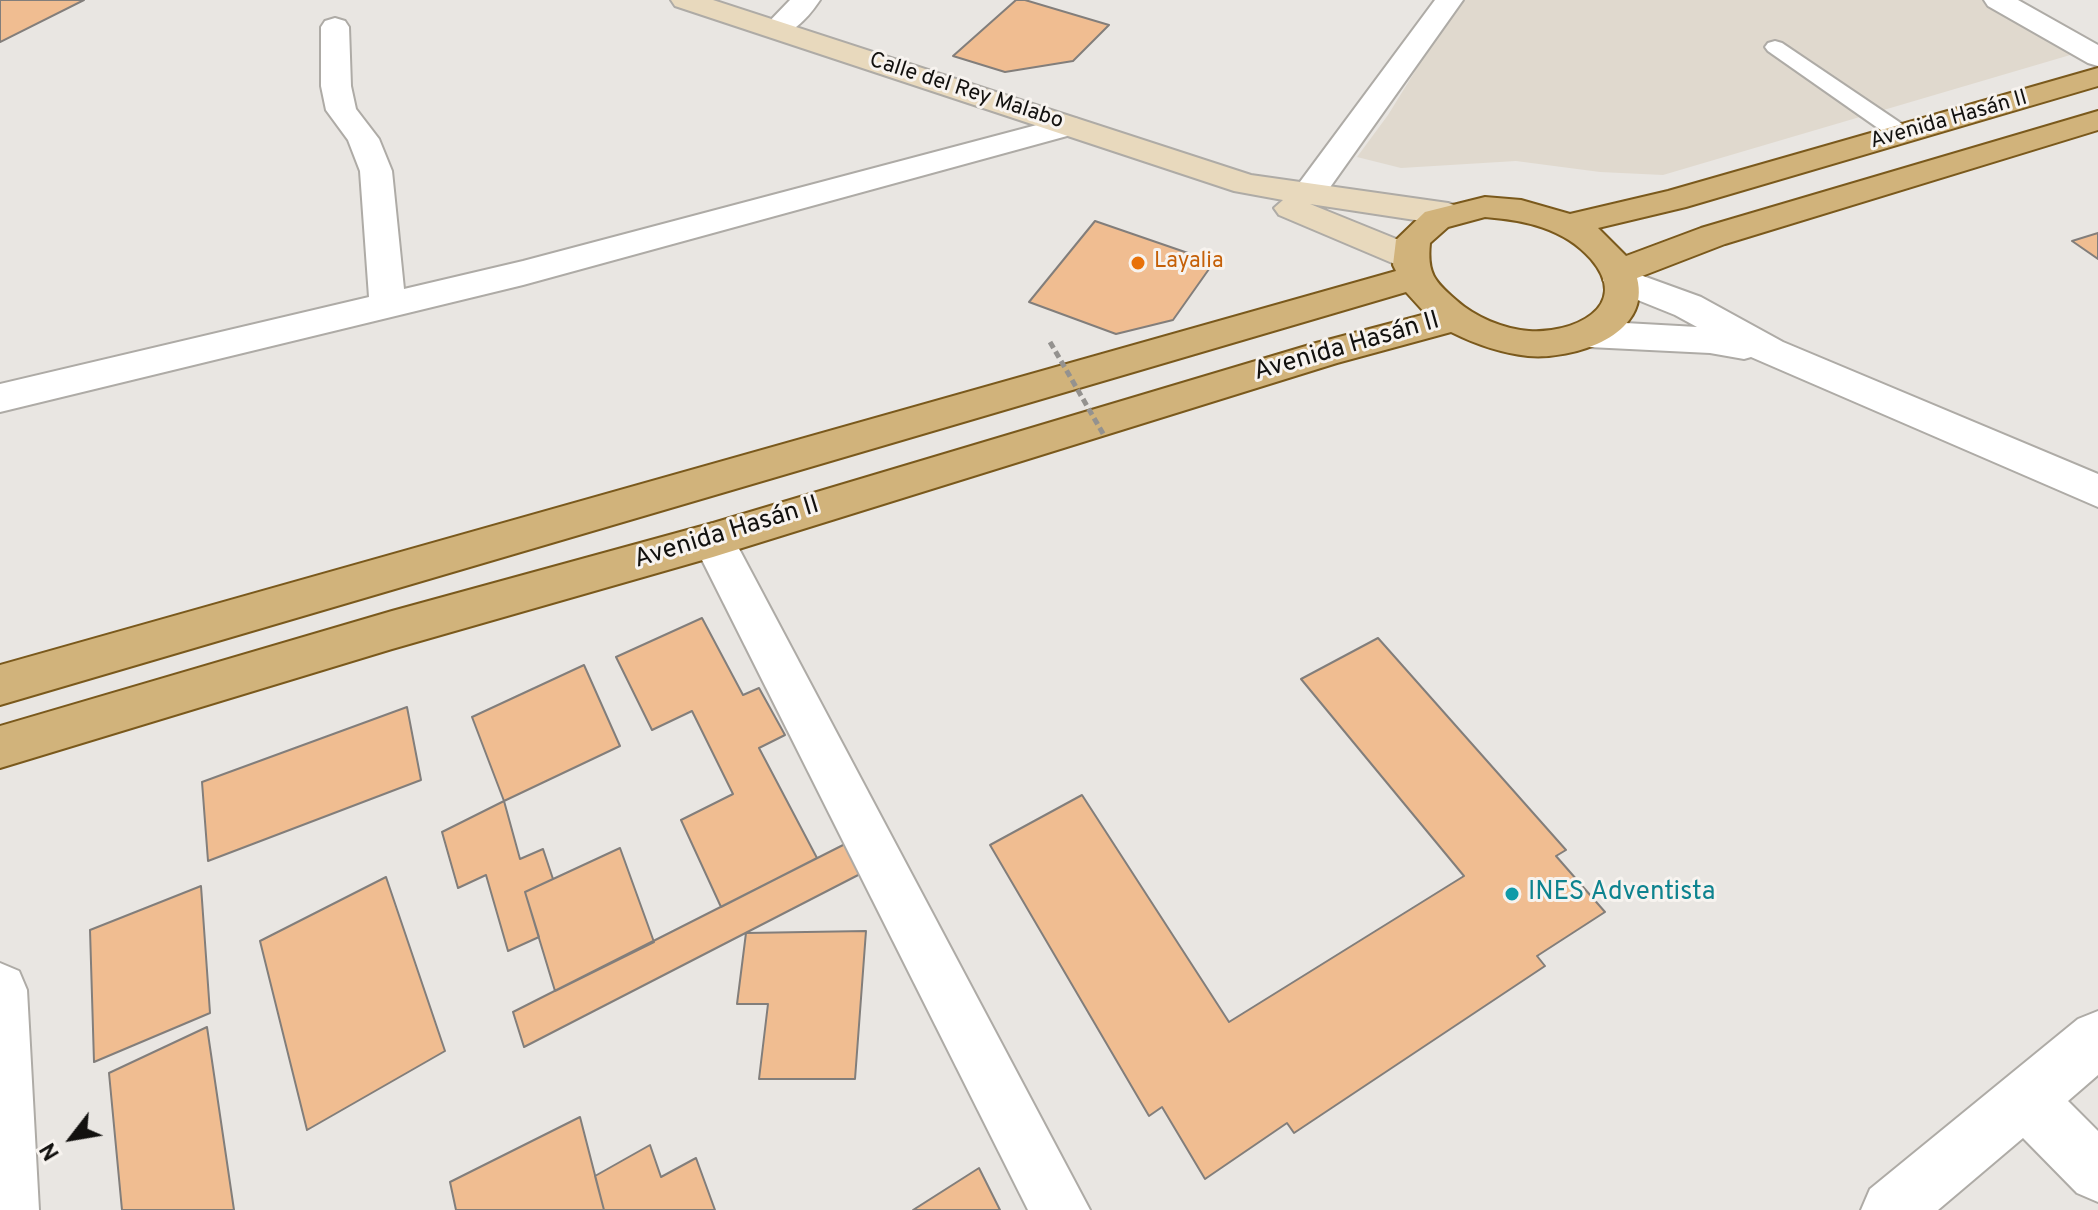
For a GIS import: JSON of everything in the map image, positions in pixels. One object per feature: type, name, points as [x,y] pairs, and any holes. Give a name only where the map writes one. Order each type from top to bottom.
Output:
[{"type":"main road","name":"Calle del Rey Malabo","points":[[685,0],[1246,184],[1448,214]]},
{"type":"main road","name":"Avenida Hasán II","points":[[1567,225],[1674,200],[2098,77]]},
{"type":"main road","name":"Avenida Hasán II","points":[[1619,276],[1713,236],[2098,120]]},
{"type":"main road","name":"Calle del Rey Malabo","points":[[1246,184],[1411,267]]},
{"type":"main road","points":[[1485,207],[1506,207],[1547,216],[1590,238],[1607,254],[1619,276],[1621,296],[1616,311],[1605,324],[1589,334],[1565,341],[1507,340],[1452,319],[1428,299],[1411,267],[1414,239],[1428,224],[1448,214],[1485,207]]},
{"type":"main road","name":"Avenida Hasán II","points":[[0,685],[1411,267]]},
{"type":"main road","name":"Avenida Hasán II","points":[[0,747],[392,630],[713,540],[1268,371],[1452,319]]},
{"type":"street","points":[[777,28],[806,0]]},
{"type":"street","points":[[1309,193],[1449,0]]},
{"type":"street","points":[[1998,0],[2098,57]]},
{"type":"street","points":[[335,27],[336,86],[341,110],[363,139],[376,171],[388,304]]},
{"type":"street","points":[[0,398],[523,273],[1067,126]]},
{"type":"street","points":[[1619,276],[1688,306],[1770,351],[2098,491]]},
{"type":"street","points":[[1589,334],[1710,340],[1770,351]]},
{"type":"street","points":[[713,540],[1060,1210]]},
{"type":"street","points":[[0,990],[9,1210]]},
{"type":"street","points":[[1891,1210],[2098,1039]]},
{"type":"street","points":[[2026,1100],[2098,1172]]},
{"type":"lane","points":[[1775,47],[1903,135]]},
{"type":"path","points":[[1050,342],[1105,437]]},
{"type":"shaded area","points":[[1459,0],[1984,0],[2077,53],[1663,175],[1600,172],[1516,161],[1401,168],[1357,157],[1388,115]]},
{"type":"building","points":[[0,0],[84,0],[0,42]]},
{"type":"building","points":[[1016,0],[1109,25],[1073,61],[1005,72],[953,56]]},
{"type":"building","points":[[1095,221],[1214,262],[1173,320],[1116,334],[1029,302]]},
{"type":"building","points":[[2098,233],[2098,259],[2072,241]]},
{"type":"building","points":[[702,618],[743,695],[759,688],[785,735],[759,748],[817,858],[721,907],[681,820],[733,794],[692,711],[652,730],[616,657]]},
{"type":"building","name":"INES Adventista","points":[[1378,638],[1566,850],[1556,856],[1605,912],[1537,956],[1545,966],[1294,1133],[1287,1123],[1205,1179],[1162,1107],[1149,1116],[990,845],[1082,795],[1229,1022],[1464,876],[1301,679]]},
{"type":"building","points":[[584,665],[620,746],[504,801],[472,717]]},
{"type":"building","points":[[407,707],[421,780],[208,861],[202,782]]},
{"type":"building","points":[[504,801],[520,859],[543,849],[553,879],[525,892],[539,937],[508,951],[486,875],[458,888],[442,832]]},
{"type":"building","points":[[849,842],[864,872],[524,1047],[513,1012]]},
{"type":"building","points":[[620,848],[654,942],[555,991],[525,892]]},
{"type":"building","points":[[386,877],[445,1051],[307,1130],[260,941]]},
{"type":"building","points":[[201,886],[210,1013],[94,1062],[90,930]]},
{"type":"building","points":[[866,931],[855,1079],[759,1079],[768,1004],[737,1004],[746,933]]},
{"type":"building","points":[[207,1027],[234,1210],[122,1210],[109,1073]]},
{"type":"building","points":[[580,1117],[604,1210],[456,1210],[450,1182]]},
{"type":"building","points":[[650,1145],[661,1177],[696,1158],[715,1210],[604,1210],[595,1176]]},
{"type":"building","points":[[979,1168],[1000,1210],[913,1210]]},
{"type":"place","name":"Layalia","points":[[1138,263]]},
{"type":"place","name":"INES Adventista","points":[[1512,894]]}]
